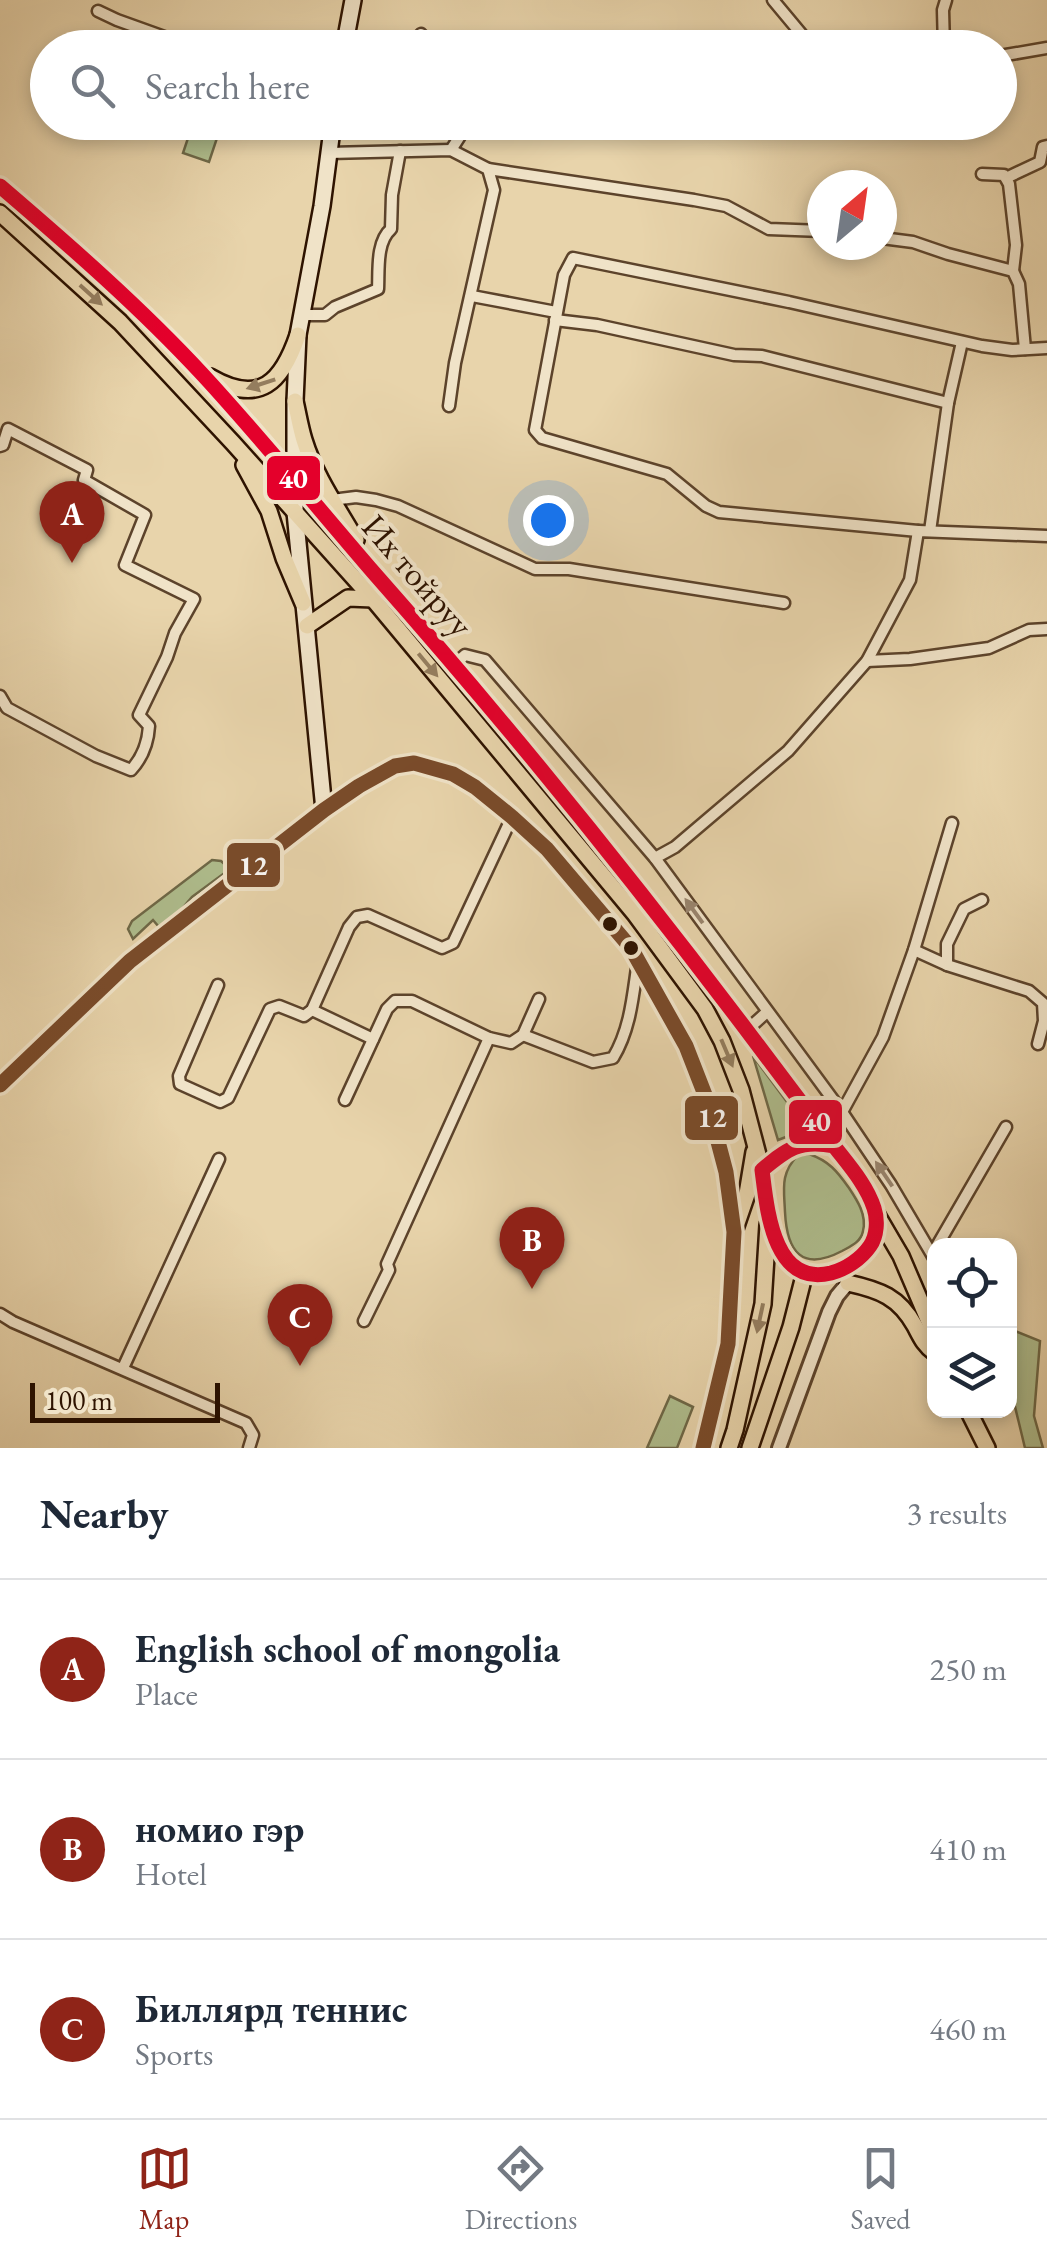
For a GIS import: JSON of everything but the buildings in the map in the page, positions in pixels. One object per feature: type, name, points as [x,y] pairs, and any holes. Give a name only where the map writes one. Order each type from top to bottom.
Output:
[{"type":"main road","points":[[347,30],[352,0]]},
{"type":"main road","points":[[0,1086],[130,961],[324,810],[295,512],[295,401],[298,335],[331,140]]},
{"type":"main road","name":"Их тойруу","points":[[0,186],[100,274],[200,371],[295,478],[455,664],[710,980],[834,1146]]},
{"type":"main road","name":"Их тойруу","points":[[0,213],[120,322],[295,512],[373,599],[635,914],[705,1009],[732,1064],[762,1170]]},
{"type":"main road","points":[[200,371],[239,390],[270,383],[285,368],[298,335]]},
{"type":"main road","points":[[295,401],[304,439],[324,485],[375,574]]},
{"type":"main road","points":[[233,444],[263,496],[304,603]]},
{"type":"main road","points":[[306,626],[348,598],[373,599]]},
{"type":"main road","points":[[734,1232],[747,1194],[756,1143]]},
{"type":"main road","points":[[728,1448],[763,1304],[768,1221],[762,1170],[781,1154],[800,1144],[834,1146],[849,1164],[901,1256],[932,1328]]},
{"type":"main road","points":[[810,1273],[826,1274],[846,1268],[864,1253],[874,1239],[875,1210]]},
{"type":"main road","points":[[768,1221],[789,1262],[810,1273],[883,1292],[896,1300],[927,1347]]},
{"type":"main road","points":[[750,1448],[810,1273]]},
{"type":"main road","points":[[972,1418],[988,1448]]},
{"type":"street","points":[[773,0],[797,30]]},
{"type":"street","points":[[944,30],[946,0]]},
{"type":"street","points":[[98,11],[145,30]]},
{"type":"street","points":[[1017,53],[1047,48]]},
{"type":"street","points":[[451,150],[457,140]]},
{"type":"street","points":[[1006,178],[1040,162],[1047,146]]},
{"type":"street","points":[[329,153],[451,150],[488,169],[726,206],[770,229],[807,230]]},
{"type":"street","points":[[302,315],[325,315],[378,289],[384,235],[391,229],[400,151]]},
{"type":"street","points":[[449,406],[494,190],[488,169]]},
{"type":"street","points":[[982,174],[1004,174],[1009,184],[1016,245],[1013,271],[1019,284],[1025,349]]},
{"type":"street","points":[[897,240],[1013,271]]},
{"type":"street","points":[[1047,348],[1012,350],[962,342],[573,258],[564,275],[535,430],[542,438],[667,474],[719,512],[924,531],[1047,536]]},
{"type":"street","points":[[472,296],[734,356],[762,356],[948,402]]},
{"type":"street","points":[[655,858],[675,847],[788,751],[868,660],[910,580],[924,531],[962,342]]},
{"type":"street","points":[[0,446],[8,430],[87,470],[84,480],[144,515],[125,565],[194,599],[174,633],[168,657],[139,715],[148,726],[148,741],[132,770],[96,756],[7,708],[0,696]]},
{"type":"street","points":[[332,500],[356,496],[398,506],[536,569],[570,569],[784,603]]},
{"type":"street","points":[[868,660],[910,659],[989,648],[1029,630],[1047,630]]},
{"type":"street","points":[[455,664],[465,655],[484,660],[655,858],[842,1112],[927,1240]]},
{"type":"street","points":[[324,810],[386,770],[414,762],[453,774],[512,817],[548,850],[638,960],[686,1046],[708,1100],[726,1172],[734,1232],[728,1344],[703,1448]]},
{"type":"street","points":[[218,984],[179,1076],[180,1084],[220,1102],[228,1098],[270,1009],[279,1006],[304,1016],[312,1010],[357,917],[368,916],[442,948],[453,943],[512,817]]},
{"type":"street","points":[[842,1112],[883,1037],[952,823]]},
{"type":"street","points":[[947,965],[947,944],[964,909],[982,900]]},
{"type":"street","points":[[914,950],[947,965],[1029,991],[1043,1003],[1044,1021],[1038,1044]]},
{"type":"street","points":[[522,1035],[592,1062],[613,1058],[623,1042],[630,1016],[638,960]]},
{"type":"street","points":[[345,1100],[395,1000],[406,999],[489,1038],[511,1043],[522,1035],[539,999]]},
{"type":"street","points":[[312,1010],[373,1038]]},
{"type":"street","points":[[747,1030],[767,1012]]},
{"type":"street","points":[[364,1320],[489,1038]]},
{"type":"street","points":[[942,1238],[1006,1127]]},
{"type":"street","points":[[123,1368],[218,1159]]},
{"type":"street","points":[[779,1448],[828,1312],[848,1283]]},
{"type":"street","points":[[0,1314],[246,1424],[253,1435],[249,1448]]},
{"type":"green space","points":[[187,140],[216,140],[209,162],[183,153]]},
{"type":"green space","points":[[212,860],[221,861],[230,869],[159,927],[153,920],[133,939],[128,929],[132,921]]},
{"type":"green space","points":[[753,1056],[807,1129],[778,1140]]},
{"type":"green space","points":[[809,1154],[841,1176],[864,1219],[862,1235],[855,1243],[816,1259],[799,1254],[793,1247],[785,1212],[784,1182],[788,1169],[798,1155]]},
{"type":"green space","points":[[1017,1332],[1040,1341],[1034,1416],[1043,1448],[1025,1448],[1017,1415]]},
{"type":"green space","points":[[670,1396],[693,1407],[677,1448],[647,1448]]},
{"type":"transit line","name":"40","points":[[0,186],[155,325],[268,448],[564,797],[855,1173],[875,1213],[872,1242],[848,1266],[831,1273],[812,1274],[796,1268],[777,1241],[762,1170],[779,1156],[803,1145],[834,1146]]},
{"type":"transit line","name":"12","points":[[0,1085],[130,961],[324,810],[395,766],[414,763],[453,774],[475,787],[547,849],[631,948],[686,1046],[707,1100],[726,1172],[734,1232],[728,1344],[703,1448]]},
{"type":"place","name":"English school of mongolia","points":[[72,563]]},
{"type":"place","name":"номио гэр","points":[[532,1289]]},
{"type":"place","name":"Биллярд теннис","points":[[300,1366]]}]
